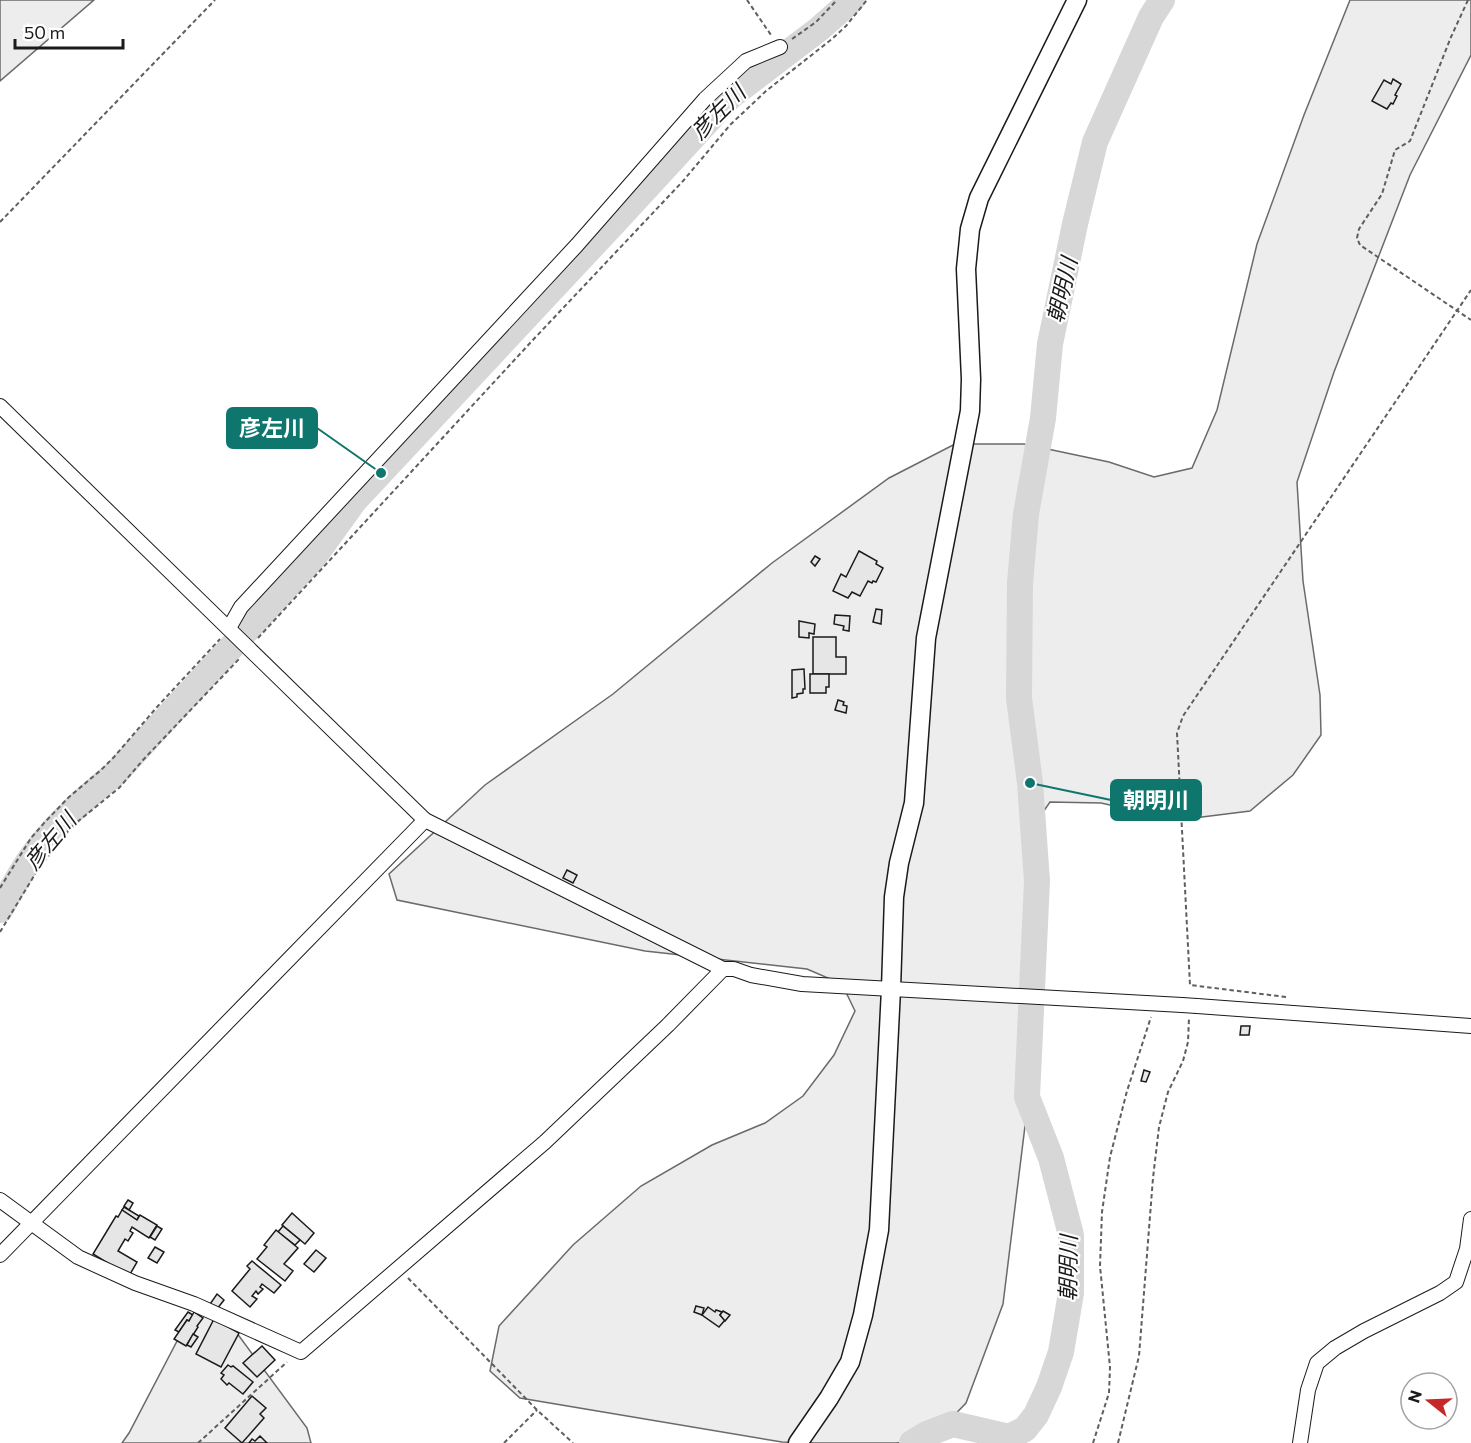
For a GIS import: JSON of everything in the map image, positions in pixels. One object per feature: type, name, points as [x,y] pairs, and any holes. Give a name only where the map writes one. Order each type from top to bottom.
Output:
[{"type":"street","points":[[798,1443],[850,1362],[863,1315],[879,1230],[894,897],[899,863],[914,803],[926,638],[969,411],[971,379],[966,269],[970,229],[978,198],[1077,0]]},
{"type":"street","points":[[231,630],[241,607],[577,245],[705,99],[746,61],[780,47]]},
{"type":"street","points":[[0,406],[425,820],[723,969],[734,969],[751,975],[802,984],[1153,1003],[1471,1026]]},
{"type":"street","points":[[0,1255],[425,820]]},
{"type":"street","points":[[0,1200],[78,1257],[135,1283],[194,1304],[301,1352],[545,1142],[668,1025],[723,969]]},
{"type":"street","points":[[1300,1443],[1308,1390],[1317,1363],[1344,1342],[1440,1293],[1456,1282],[1467,1248],[1471,1219]]},
{"type":"path","points":[[0,222],[216,0]]},
{"type":"path","points":[[747,0],[780,47],[816,22],[837,0]]},
{"type":"path","points":[[0,932],[37,871],[71,827],[119,788],[683,181],[730,125],[766,92],[832,39],[867,0]]},
{"type":"path","points":[[1468,0],[1410,141],[1395,150],[1382,194],[1359,229],[1357,238],[1360,245],[1471,320]]},
{"type":"path","points":[[1295,998],[1190,985],[1177,733],[1179,723],[1471,290]]},
{"type":"path","points":[[0,888],[25,846],[45,822],[114,757],[157,707],[231,630]]},
{"type":"path","points":[[1094,1443],[1109,1393],[1110,1367],[1100,1266],[1102,1212],[1110,1157],[1153,1003]]},
{"type":"path","points":[[1118,1443],[1139,1356],[1153,1178],[1160,1127],[1168,1092],[1183,1061],[1188,1042],[1189,1019]]},
{"type":"path","points":[[398,1268],[537,1410],[573,1443]]},
{"type":"path","points":[[198,1443],[280,1367],[301,1352]]},
{"type":"path","points":[[504,1443],[537,1410]]},
{"type":"shaded area","points":[[0,0],[94,0],[0,81]]},
{"type":"shaded area","points":[[1350,0],[1471,0],[1471,55],[1410,175],[1334,372],[1297,482],[1303,581],[1320,695],[1321,735],[1293,775],[1250,811],[1178,820],[1101,803],[1050,802],[1034,825],[1025,900],[1032,952],[1026,1118],[1003,1304],[966,1403],[931,1439],[896,1443],[817,1443],[782,1442],[520,1398],[490,1371],[499,1326],[573,1245],[641,1186],[712,1145],[765,1123],[803,1096],[834,1055],[855,1011],[842,984],[807,969],[645,951],[397,900],[389,874],[485,785],[613,694],[772,563],[889,478],[955,444],[1024,444],[1109,462],[1154,477],[1192,468],[1217,410],[1257,244],[1304,115]]},
{"type":"shaded area","points":[[214,1302],[307,1428],[311,1443],[122,1443],[187,1322]]},
{"type":"building","points":[[1393,79],[1401,84],[1393,104],[1391,103],[1387,109],[1372,101],[1384,80],[1391,84]]},
{"type":"building","points":[[859,551],[877,561],[876,564],[883,568],[876,582],[868,581],[860,596],[852,592],[848,598],[833,591],[841,574],[846,577]]},
{"type":"building","points":[[815,556],[820,559],[815,566],[811,562]]},
{"type":"building","points":[[876,609],[882,610],[881,624],[873,622]]},
{"type":"building","points":[[835,615],[850,616],[849,631],[843,630],[844,626],[834,624]]},
{"type":"building","points":[[799,621],[815,624],[814,634],[809,633],[809,638],[799,637]]},
{"type":"building","points":[[813,637],[836,637],[836,657],[846,657],[846,674],[813,674]]},
{"type":"building","points":[[804,669],[805,689],[803,693],[792,698],[792,670]]},
{"type":"building","points":[[810,674],[829,674],[829,687],[826,687],[826,693],[810,693]]},
{"type":"building","points":[[838,700],[847,706],[846,713],[835,710]]},
{"type":"building","points":[[567,870],[577,875],[573,883],[563,878]]},
{"type":"building","points":[[1241,1026],[1250,1026],[1249,1035],[1240,1035]]},
{"type":"building","points":[[1144,1070],[1150,1072],[1146,1082],[1141,1081]]},
{"type":"building","points":[[128,1200],[133,1203],[129,1210],[124,1206]]},
{"type":"building","points":[[124,1207],[139,1216],[137,1220],[122,1210]]},
{"type":"building","points":[[122,1210],[137,1220],[140,1215],[157,1225],[149,1238],[132,1227],[130,1231],[133,1233],[128,1241],[125,1239],[118,1251],[137,1262],[129,1276],[93,1254]]},
{"type":"building","points":[[292,1213],[314,1233],[305,1244],[282,1225]]},
{"type":"building","points":[[157,1226],[162,1229],[155,1240],[150,1237]]},
{"type":"building","points":[[283,1226],[300,1240],[295,1245],[278,1232]]},
{"type":"building","points":[[276,1230],[298,1248],[284,1264],[293,1271],[285,1281],[257,1259],[267,1247],[264,1245]]},
{"type":"building","points":[[155,1247],[164,1252],[157,1263],[148,1258]]},
{"type":"building","points":[[316,1250],[326,1258],[314,1272],[304,1264]]},
{"type":"building","points":[[252,1261],[281,1285],[274,1293],[262,1284],[260,1287],[263,1289],[258,1294],[256,1291],[252,1296],[257,1299],[250,1307],[232,1291],[250,1269],[247,1266]]},
{"type":"building","points":[[217,1294],[224,1300],[217,1309],[210,1304]]},
{"type":"building","points":[[696,1306],[704,1308],[702,1315],[694,1312]]},
{"type":"building","points":[[708,1307],[715,1312],[716,1310],[722,1312],[720,1315],[725,1320],[719,1327],[702,1315]]},
{"type":"building","points":[[723,1311],[730,1315],[725,1321],[720,1315]]},
{"type":"building","points":[[188,1312],[193,1315],[189,1321],[187,1320],[179,1332],[175,1330]]},
{"type":"building","points":[[194,1312],[203,1318],[186,1346],[174,1339]]},
{"type":"building","points":[[214,1319],[239,1333],[221,1367],[196,1354]]},
{"type":"building","points":[[193,1334],[198,1337],[191,1347],[187,1345]]},
{"type":"building","points":[[262,1346],[275,1360],[257,1377],[243,1363]]},
{"type":"building","points":[[228,1365],[233,1366],[253,1382],[243,1394],[221,1379],[224,1375],[221,1373]]},
{"type":"building","points":[[252,1396],[266,1408],[260,1414],[264,1418],[242,1443],[225,1428]]},
{"type":"building","points":[[260,1436],[267,1443],[249,1443],[252,1439],[255,1441]]},
{"type":"waterway","name":"彦左川","points":[[0,910],[28,862],[58,825],[116,773],[314,557],[355,500],[731,96],[819,29],[852,0]]},
{"type":"waterway","name":"朝明川","points":[[912,1443],[927,1434],[953,1424],[1009,1437],[1025,1429],[1036,1415],[1061,1352],[1071,1293],[1071,1235],[1051,1158],[1027,1097],[1037,881],[1030,783],[1019,698],[1020,583],[1026,514],[1043,418],[1050,344],[1075,224],[1095,142],[1151,17],[1162,0]]},
{"type":"place","name":"彦左川","points":[[381,473]]},
{"type":"place","name":"朝明川","points":[[1030,783]]}]
